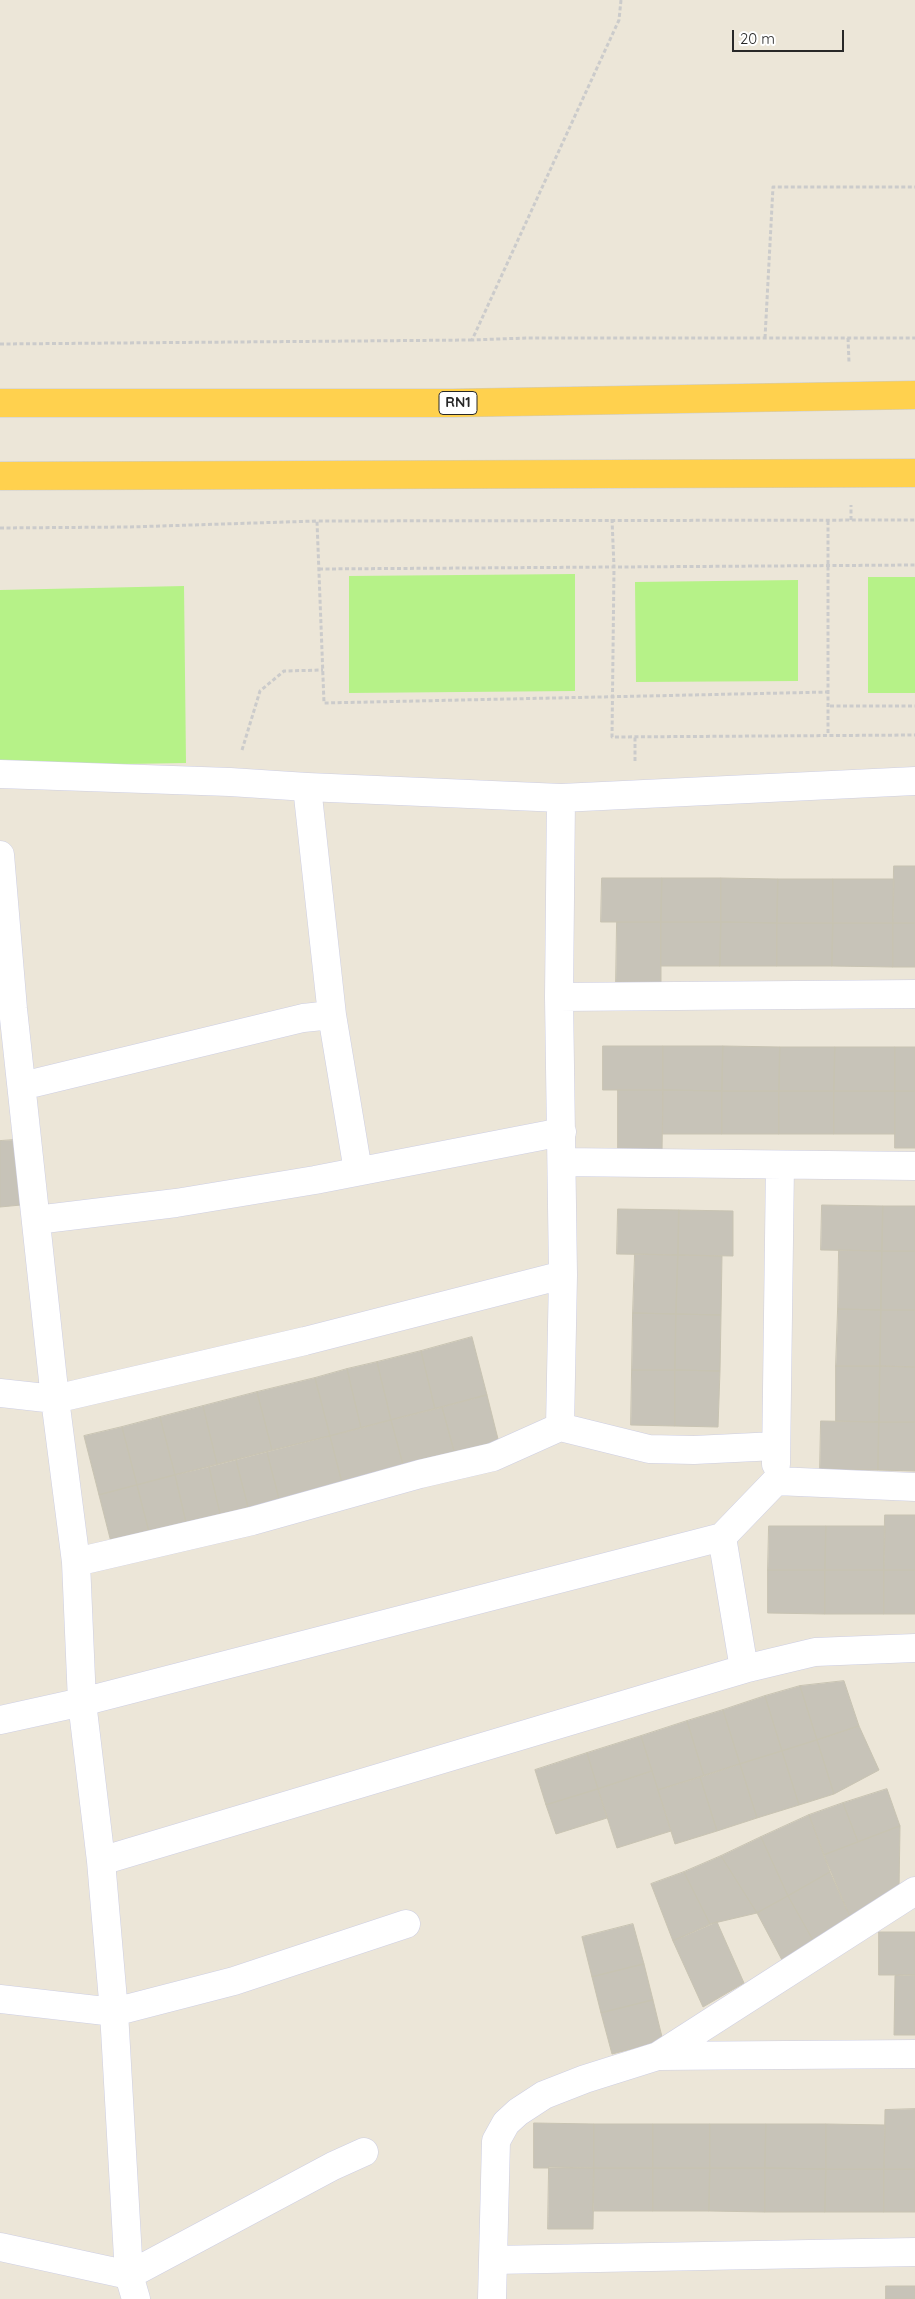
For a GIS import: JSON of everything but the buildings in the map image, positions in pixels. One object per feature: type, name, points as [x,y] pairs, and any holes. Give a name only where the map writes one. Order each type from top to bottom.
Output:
[{"type":"highway","name":"RN1","points":[[0,403],[452,403],[915,395]]},
{"type":"highway","points":[[0,476],[915,473]]},
{"type":"street","points":[[0,774],[230,782],[561,798],[915,781]]},
{"type":"street","points":[[307,787],[332,1015],[358,1172]]},
{"type":"street","points":[[560,1427],[564,1274],[559,997],[561,798]]},
{"type":"street","points":[[0,855],[13,1009],[76,1562],[82,1702],[101,1861],[114,2012],[133,2287]]},
{"type":"street","points":[[559,997],[915,994]]},
{"type":"street","points":[[22,1086],[303,1018],[332,1015]]},
{"type":"street","points":[[36,1220],[176,1202],[358,1172],[562,1132]]},
{"type":"street","points":[[562,1162],[915,1166]]},
{"type":"street","points":[[0,1720],[82,1702],[722,1537],[776,1481],[780,1164]]},
{"type":"street","points":[[0,1393],[56,1399],[305,1341],[564,1274]]},
{"type":"street","points":[[76,1562],[252,1521],[420,1474],[493,1457],[560,1427],[649,1449],[694,1450],[776,1446]]},
{"type":"street","points":[[776,1481],[915,1487]]},
{"type":"street","points":[[722,1537],[744,1669]]},
{"type":"street","points":[[101,1861],[744,1669],[815,1652],[915,1648]]},
{"type":"street","points":[[492,2299],[496,2141],[506,2123],[518,2112],[544,2095],[585,2079],[658,2056],[915,1891]]},
{"type":"street","points":[[0,1999],[114,2012],[234,1981],[406,1924]]},
{"type":"street","points":[[658,2056],[915,2054]]},
{"type":"street","points":[[0,2247],[133,2287],[333,2166],[364,2152]]},
{"type":"street","points":[[493,2260],[915,2252]]},
{"type":"path","points":[[472,340],[619,20],[621,0]]},
{"type":"path","points":[[765,338],[773,187],[915,186]]},
{"type":"path","points":[[0,344],[526,338],[915,338]]},
{"type":"path","points":[[612,519],[614,567],[612,737],[915,735]]},
{"type":"path","points":[[0,528],[129,527],[317,521],[612,519],[915,520]]},
{"type":"path","points":[[317,521],[324,703],[830,692]]},
{"type":"path","points":[[828,521],[830,692],[828,736]]},
{"type":"path","points":[[319,569],[915,565]]},
{"type":"path","points":[[230,782],[236,772],[260,691],[284,671],[323,670]]},
{"type":"path","points":[[830,706],[915,706]]},
{"type":"green space","points":[[575,574],[575,691],[349,693],[349,576]]},
{"type":"green space","points":[[868,577],[915,577],[915,693],[868,693]]},
{"type":"green space","points":[[798,580],[798,681],[636,682],[635,582]]},
{"type":"green space","points":[[184,586],[186,763],[0,766],[0,590]]}]
